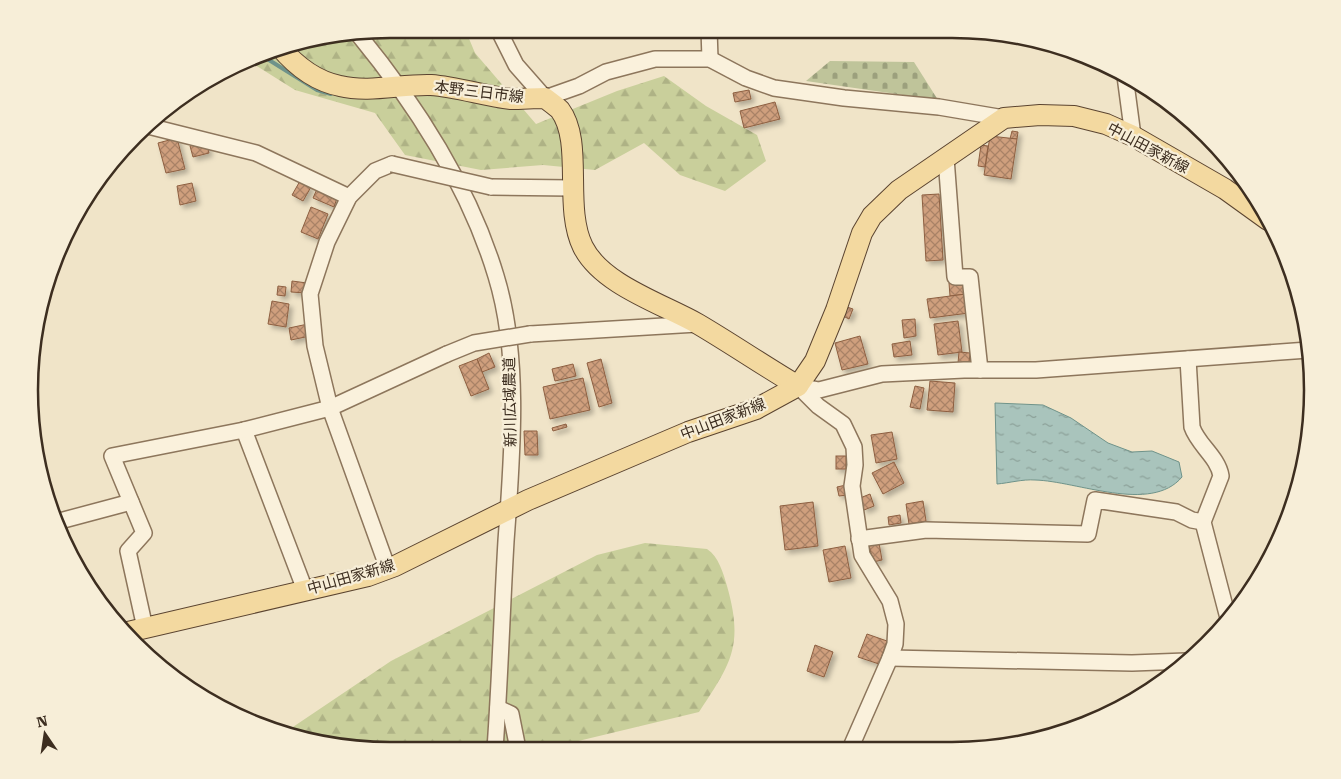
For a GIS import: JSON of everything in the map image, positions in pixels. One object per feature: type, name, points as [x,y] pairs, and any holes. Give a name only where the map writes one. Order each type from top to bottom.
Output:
[{"type":"main road","name":"本野三日市線","points":[[285,53],[292,62],[310,75],[340,86],[371,88],[399,85],[461,88],[510,98],[545,98],[560,110],[571,138],[571,188],[577,231],[583,248],[596,264],[619,282],[697,324],[798,386]]},
{"type":"main road","name":"中山田家新線","points":[[136,630],[368,576],[388,569],[509,509],[672,438],[756,409],[798,386],[815,361],[836,310],[862,233],[872,216],[899,190],[1004,118],[1040,115],[1074,116],[1106,124],[1133,136],[1225,189],[1253,209]]},
{"type":"street","points":[[502,38],[516,65],[545,98],[579,86],[606,72],[655,59],[710,59],[746,78],[774,88],[844,98],[939,107],[1004,118]]},
{"type":"street","points":[[710,38],[710,59]]},
{"type":"street","points":[[356,39],[370,49]]},
{"type":"street","name":"新川広域農道","points":[[362,39],[399,85],[445,159],[478,225],[497,278],[512,378],[509,509],[496,742]]},
{"type":"street","points":[[1126,84],[1133,136]]},
{"type":"street","points":[[154,128],[256,153],[349,197]]},
{"type":"street","points":[[946,158],[955,277],[970,277],[980,370]]},
{"type":"street","points":[[388,569],[330,408],[315,346],[310,294],[327,242],[349,197],[375,171],[392,164],[491,188],[571,188]]},
{"type":"street","points":[[136,630],[128,551],[144,533],[112,456],[244,430],[330,408],[474,343],[530,334],[697,324]]},
{"type":"street","points":[[798,386],[819,390],[882,374],[1036,370],[1301,351]]},
{"type":"street","points":[[1188,359],[1192,427],[1195,435],[1220,468],[1221,476],[1203,522],[1226,610]]},
{"type":"street","points":[[798,386],[818,406],[843,424],[854,447],[855,465],[852,486],[862,555],[890,601],[896,624],[895,644],[890,658],[853,742]]},
{"type":"street","points":[[244,430],[305,590]]},
{"type":"street","points":[[859,539],[926,530],[1088,534],[1095,500],[1176,512],[1192,520],[1203,522]]},
{"type":"street","points":[[63,520],[131,502]]},
{"type":"street","points":[[890,658],[1132,663],[1175,661]]},
{"type":"street","points":[[498,708],[511,714],[516,742]]},
{"type":"green space","points":[[366,38],[469,38],[475,53],[536,124],[617,91],[664,76],[706,106],[757,135],[766,161],[725,191],[680,175],[644,143],[595,170],[543,165],[481,170],[405,155],[375,113],[295,90],[254,64],[298,49]]},
{"type":"green space","points":[[830,61],[914,62],[938,100],[806,81]]},
{"type":"green space","points":[[645,543],[707,549],[718,561],[732,607],[734,639],[726,666],[699,712],[574,742],[366,741],[321,735],[292,728],[391,661],[597,555]]},
{"type":"water","points":[[995,403],[1043,405],[1071,418],[1108,443],[1132,452],[1152,451],[1179,462],[1182,477],[1169,488],[1152,493],[1133,494],[1113,493],[1035,480],[997,484]]},
{"type":"building","points":[[749,90],[751,99],[735,102],[733,93]]},
{"type":"building","points":[[775,102],[780,119],[744,128],[740,111]]},
{"type":"building","points":[[1012,131],[1018,132],[1017,139],[1010,139]]},
{"type":"building","points":[[990,136],[1017,139],[1011,179],[984,175]]},
{"type":"building","points":[[177,138],[185,169],[166,173],[158,143]]},
{"type":"building","points":[[206,142],[209,153],[193,157],[190,146]]},
{"type":"building","points":[[981,145],[988,146],[985,167],[978,166]]},
{"type":"building","points":[[300,181],[311,187],[303,201],[292,195]]},
{"type":"building","points":[[192,183],[196,201],[180,205],[177,186]]},
{"type":"building","points":[[317,189],[337,198],[334,207],[313,198]]},
{"type":"building","points":[[939,194],[943,260],[926,261],[922,195]]},
{"type":"building","points":[[311,207],[328,214],[318,239],[301,232]]},
{"type":"building","points":[[292,281],[307,283],[306,293],[291,292]]},
{"type":"building","points":[[965,281],[966,294],[950,296],[949,283]]},
{"type":"building","points":[[278,286],[286,287],[285,296],[277,295]]},
{"type":"building","points":[[966,294],[969,313],[930,318],[927,299]]},
{"type":"building","points":[[272,301],[289,304],[286,327],[268,324]]},
{"type":"building","points":[[847,307],[853,309],[849,319],[843,316]]},
{"type":"building","points":[[915,319],[916,336],[904,338],[902,320]]},
{"type":"building","points":[[958,321],[962,352],[938,355],[934,324]]},
{"type":"building","points":[[308,324],[310,336],[291,340],[289,328]]},
{"type":"building","points":[[860,336],[868,364],[842,370],[835,343]]},
{"type":"building","points":[[910,341],[912,355],[894,357],[892,344]]},
{"type":"building","points":[[959,352],[970,353],[969,363],[958,363]]},
{"type":"building","points":[[489,353],[495,367],[482,372],[477,359]]},
{"type":"building","points":[[477,359],[489,389],[471,396],[459,366]]},
{"type":"building","points":[[601,359],[612,403],[599,407],[587,363]]},
{"type":"building","points":[[573,364],[576,376],[555,381],[552,369]]},
{"type":"building","points":[[583,378],[590,410],[550,419],[543,387]]},
{"type":"building","points":[[930,381],[955,383],[953,412],[927,410]]},
{"type":"building","points":[[915,386],[924,388],[920,409],[910,407]]},
{"type":"building","points":[[566,424],[567,427],[553,431],[552,428]]},
{"type":"building","points":[[524,431],[537,431],[538,455],[525,455]]},
{"type":"building","points":[[892,432],[897,459],[876,463],[871,435]]},
{"type":"building","points":[[836,456],[846,456],[846,469],[836,469]]},
{"type":"building","points":[[894,462],[904,483],[883,494],[872,473]]},
{"type":"building","points":[[846,485],[847,495],[839,496],[837,487]]},
{"type":"building","points":[[870,494],[874,506],[864,510],[860,498]]},
{"type":"building","points":[[923,501],[926,521],[909,524],[906,504]]},
{"type":"building","points":[[813,502],[818,546],[785,550],[780,506]]},
{"type":"building","points":[[900,515],[901,523],[889,525],[888,517]]},
{"type":"building","points":[[879,543],[882,560],[873,562],[869,545]]},
{"type":"building","points":[[845,546],[851,578],[829,582],[823,550]]},
{"type":"building","points":[[867,634],[887,641],[879,664],[858,657]]},
{"type":"building","points":[[815,645],[833,652],[824,677],[807,671]]},
{"type":"waterway","points":[[268,59],[317,90],[331,94]]}]
